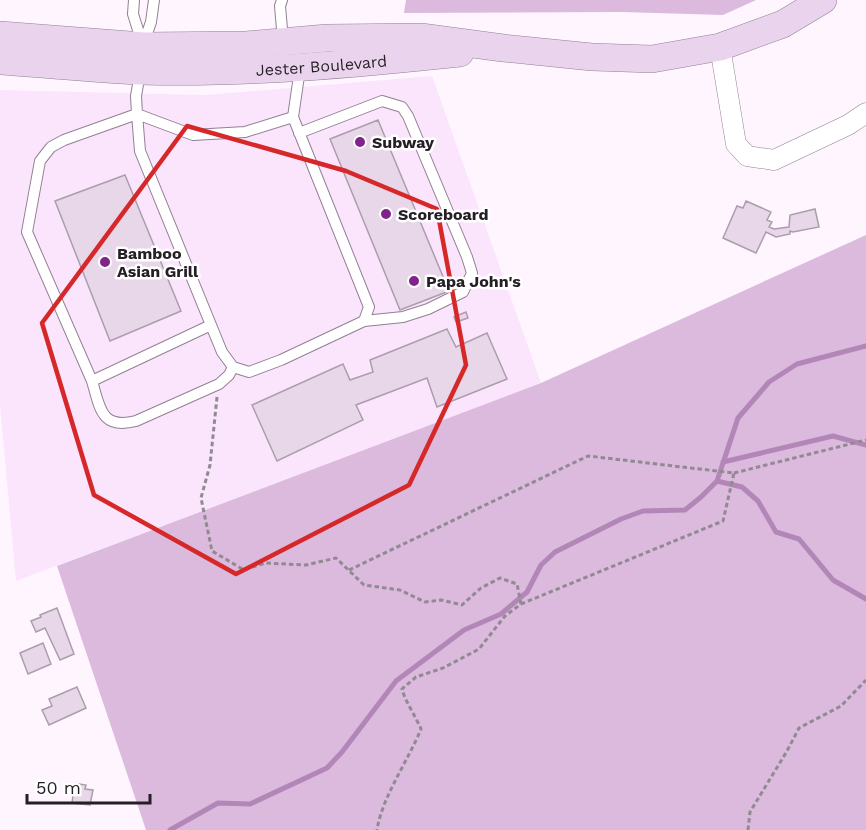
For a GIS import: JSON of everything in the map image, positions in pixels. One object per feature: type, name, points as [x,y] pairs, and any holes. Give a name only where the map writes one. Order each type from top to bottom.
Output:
[{"type":"street","name":"Jester Boulevard","points":[[0,35],[142,58],[327,38],[421,37],[592,57],[652,59],[720,47],[783,24],[823,0]]},
{"type":"street","points":[[720,47],[736,144],[747,156],[774,160],[866,113]]},
{"type":"street","name":"Jester Boulevard","points":[[0,61],[142,58],[300,66],[405,59],[503,48]]},
{"type":"lane","points":[[134,0],[133,14],[142,58]]},
{"type":"lane","points":[[154,0],[136,96],[140,151],[222,352],[233,368],[249,372],[281,360],[364,321],[403,317],[428,309],[462,292],[472,273],[408,116],[402,107],[382,101],[299,133]]},
{"type":"lane","points":[[282,0],[280,6],[283,42]]},
{"type":"lane","points":[[300,66],[293,117],[369,307],[364,321]]},
{"type":"lane","points":[[233,368],[219,384],[125,424],[107,420],[101,412],[92,381],[27,232],[40,162],[51,147],[64,140],[137,114],[193,135],[245,132],[293,117]]},
{"type":"lane","points":[[92,381],[211,325]]},
{"type":"path","points":[[217,396],[210,465],[201,498],[212,551],[244,570],[265,563],[306,565],[336,558],[364,585],[400,590],[425,602],[441,600],[462,605],[481,588],[500,578],[517,584],[521,604]]},
{"type":"path","points":[[349,570],[588,456],[734,473],[866,440]]},
{"type":"path","points":[[377,830],[380,813],[411,754],[421,729],[409,702],[404,698],[402,689],[416,677],[443,668],[479,649],[505,616],[521,604],[723,521],[734,473]]},
{"type":"path","points":[[748,830],[750,812],[799,728],[841,706],[866,680]]},
{"type":"highlighted area","points":[[187,126],[346,171],[437,209],[466,365],[409,485],[236,574],[94,495],[42,323]]},
{"type":"shaded area","points":[[406,0],[756,0],[723,15],[622,12],[404,13]]},
{"type":"shaded area","points":[[432,76],[541,383],[16,581],[0,406],[0,90],[205,95]]},
{"type":"shaded area","points":[[866,235],[866,830],[146,830],[57,566],[541,383]]},
{"type":"building","points":[[378,120],[449,291],[400,310],[330,139]]},
{"type":"building","points":[[125,175],[181,311],[110,341],[55,201]]},
{"type":"building","points":[[746,201],[771,212],[767,220],[772,222],[769,227],[774,229],[789,227],[790,215],[815,209],[819,227],[790,231],[790,234],[776,237],[766,232],[756,253],[723,238],[737,206],[743,208]]},
{"type":"building","points":[[466,312],[468,318],[456,322],[454,317]]},
{"type":"building","points":[[447,329],[456,347],[487,333],[507,379],[437,407],[427,378],[356,405],[363,420],[277,461],[252,405],[343,364],[350,380],[373,372],[370,360]]},
{"type":"building","points":[[57,608],[74,654],[60,660],[45,628],[36,632],[31,621]]},
{"type":"building","points":[[43,643],[51,664],[28,674],[20,653]]},
{"type":"building","points":[[77,687],[86,708],[49,725],[42,710],[52,706],[49,699]]},
{"type":"building","points":[[79,784],[86,785],[85,789],[93,790],[90,805],[72,803],[74,788],[78,788]]},
{"type":"waterway","points":[[170,830],[218,803],[250,804],[327,768],[342,752],[396,681],[464,630],[501,614],[527,592],[541,565],[555,552],[621,519],[643,511],[685,510],[701,497],[717,481],[738,418],[769,382],[797,364],[866,346]]},
{"type":"waterway","points":[[723,462],[833,436],[866,445]]},
{"type":"waterway","points":[[717,481],[742,487],[758,501],[776,532],[799,539],[833,580],[866,599]]},
{"type":"place","name":"Subway","points":[[360,142]]},
{"type":"place","name":"Scoreboard","points":[[386,214]]},
{"type":"place","name":"Bamboo Asian Grill","points":[[105,262]]},
{"type":"place","name":"Papa John's","points":[[414,281]]}]
